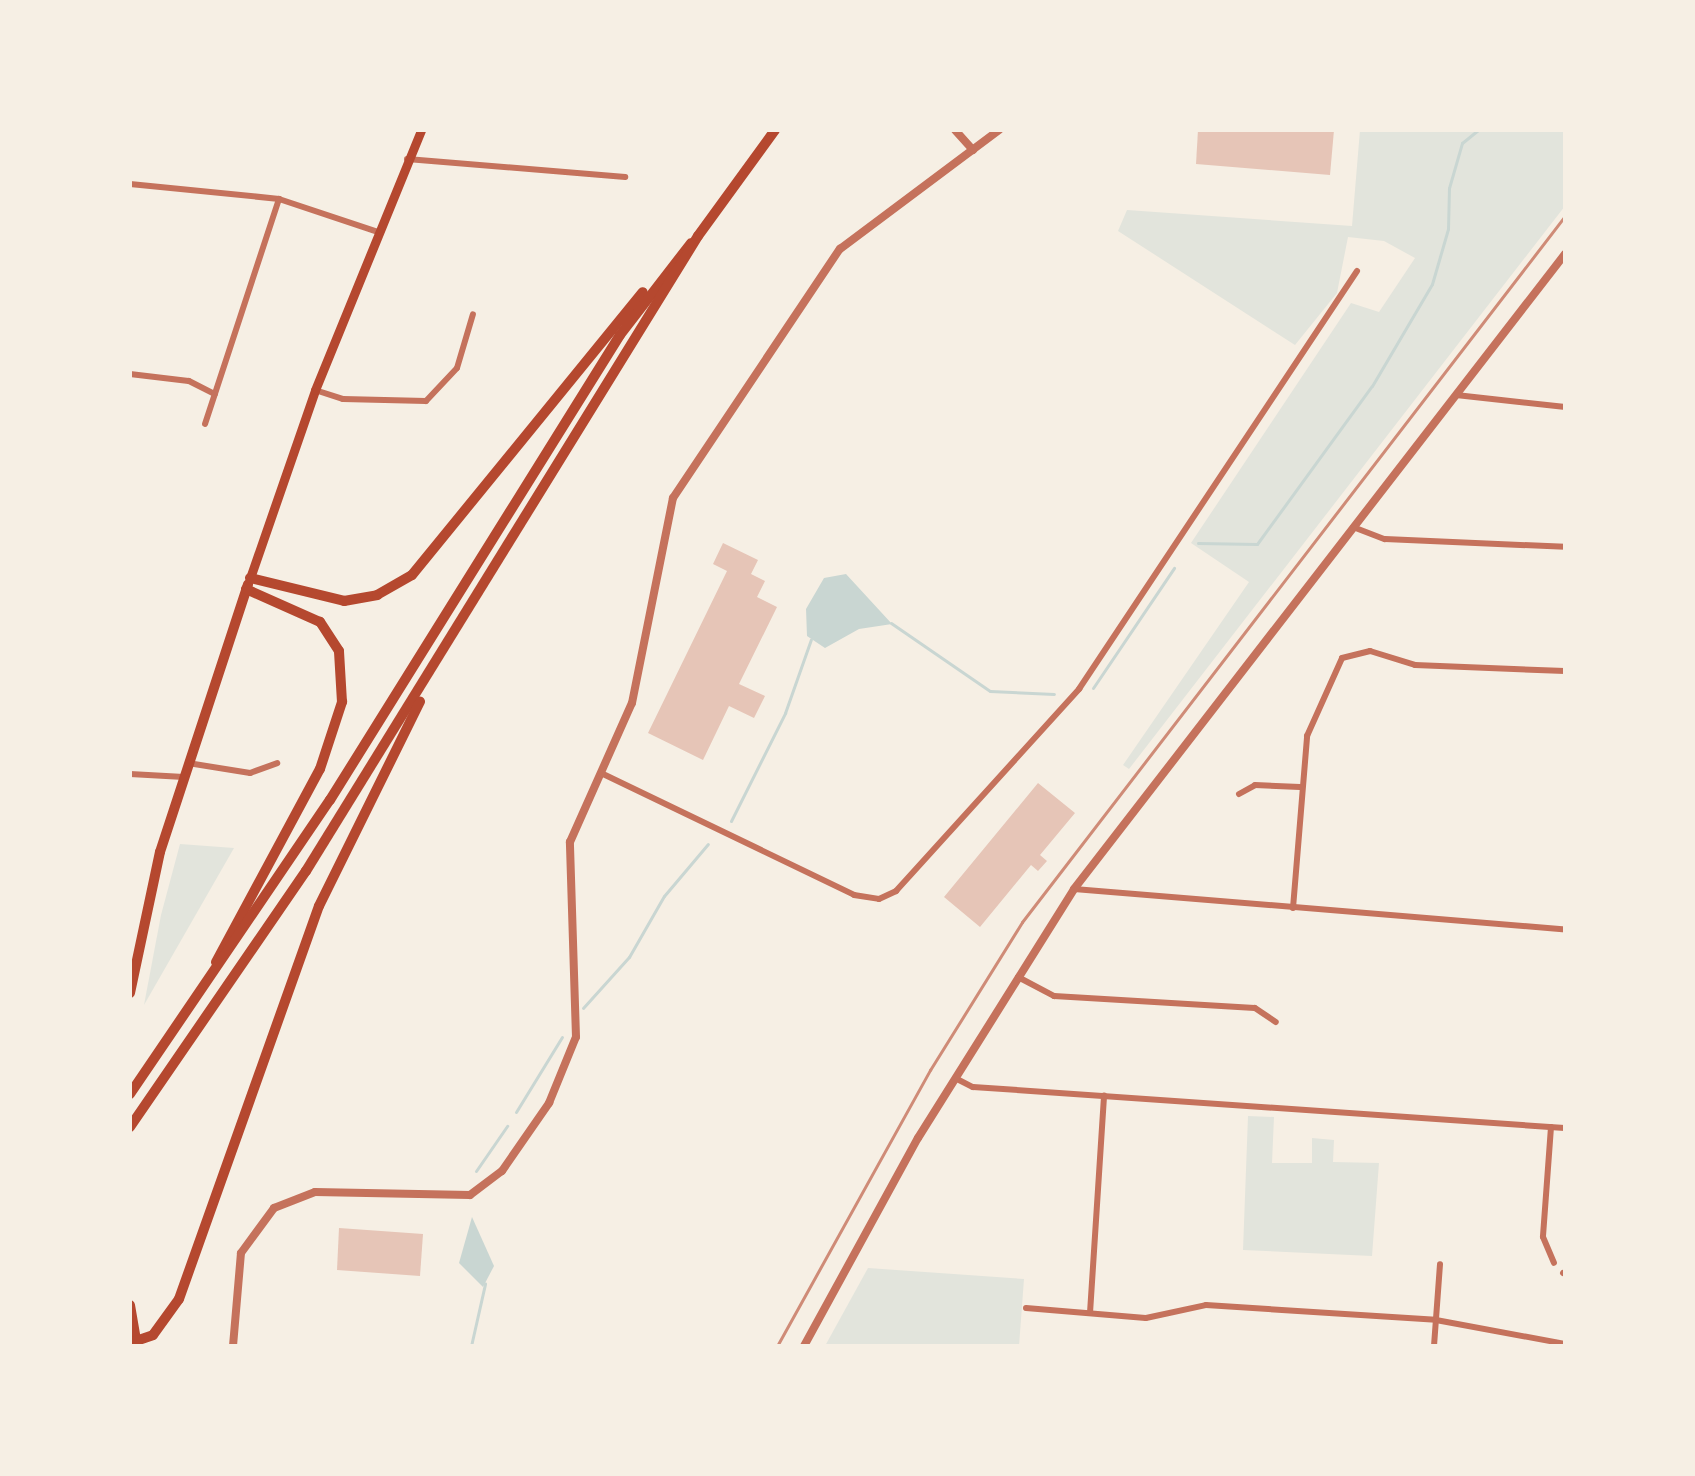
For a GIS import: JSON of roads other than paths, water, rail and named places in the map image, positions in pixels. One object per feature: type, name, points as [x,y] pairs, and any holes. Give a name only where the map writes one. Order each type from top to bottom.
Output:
[{"type":"main road","points":[[130,993],[188,763],[246,589],[315,390],[421,130]]},
{"type":"main road","points":[[130,1127],[306,871],[698,236],[775,130]]},
{"type":"main road","points":[[250,578],[344,601],[377,595],[412,575],[663,270],[698,236]]},
{"type":"main road","points":[[130,1094],[188,1015],[663,270]]},
{"type":"main road","points":[[188,1015],[320,769],[342,702],[339,651],[320,622],[246,589]]},
{"type":"main road","points":[[130,1305],[134,1343],[153,1335],[179,1299],[319,906],[449,643]]},
{"type":"street","points":[[955,130],[973,150]]},
{"type":"street","points":[[233,1346],[241,1253],[274,1208],[315,1192],[470,1195],[502,1171],[549,1103],[576,1037],[568,852],[634,695],[666,519],[680,483],[840,249],[999,130]]},
{"type":"street","points":[[407,159],[625,177]]},
{"type":"street","points":[[130,184],[279,199],[378,232]]},
{"type":"street","points":[[205,424],[279,199]]},
{"type":"street","points":[[804,1346],[955,1078],[1074,889],[1565,254]]},
{"type":"street","points":[[601,773],[854,895],[879,899],[896,891],[1079,689],[1357,271]]},
{"type":"street","points":[[315,390],[343,399],[426,401],[450,381],[473,314]]},
{"type":"street","points":[[130,374],[189,381],[215,394]]},
{"type":"street","points":[[1456,395],[1565,407]]},
{"type":"street","points":[[1353,527],[1385,539],[1565,547]]},
{"type":"street","points":[[1293,908],[1300,787],[1321,694],[1342,658],[1355,651],[1415,665],[1565,671]]},
{"type":"street","points":[[188,763],[250,773],[277,763]]},
{"type":"street","points":[[130,774],[184,777]]},
{"type":"street","points":[[1239,794],[1255,785],[1300,787]]},
{"type":"street","points":[[1074,889],[1565,929]]},
{"type":"street","points":[[1017,976],[1054,996],[1255,1008],[1276,1022]]},
{"type":"street","points":[[955,1078],[973,1087],[1565,1128]]},
{"type":"street","points":[[1090,1313],[1104,1095]]},
{"type":"street","points":[[1551,1127],[1543,1237],[1554,1263]]},
{"type":"street","points":[[1434,1346],[1440,1264]]},
{"type":"street","points":[[1026,1308],[1154,1318],[1206,1305],[1436,1320],[1565,1344]]},
{"type":"waterway","points":[[1198,543],[1257,544],[1372,386],[1432,284],[1448,229],[1449,188],[1462,143],[1478,130]]},
{"type":"waterway","points":[[1093,688],[1174,568]]},
{"type":"waterway","points":[[891,623],[990,691],[1054,694]]},
{"type":"waterway","points":[[731,821],[785,713],[811,639]]},
{"type":"waterway","points":[[583,1008],[629,957],[664,896],[708,844]]},
{"type":"waterway","points":[[516,1112],[562,1037]]},
{"type":"waterway","points":[[476,1171],[507,1126]]},
{"type":"waterway","points":[[471,1346],[485,1284]]},
{"type":"railway","points":[[777,1346],[930,1070],[1022,922],[1565,216]]}]
